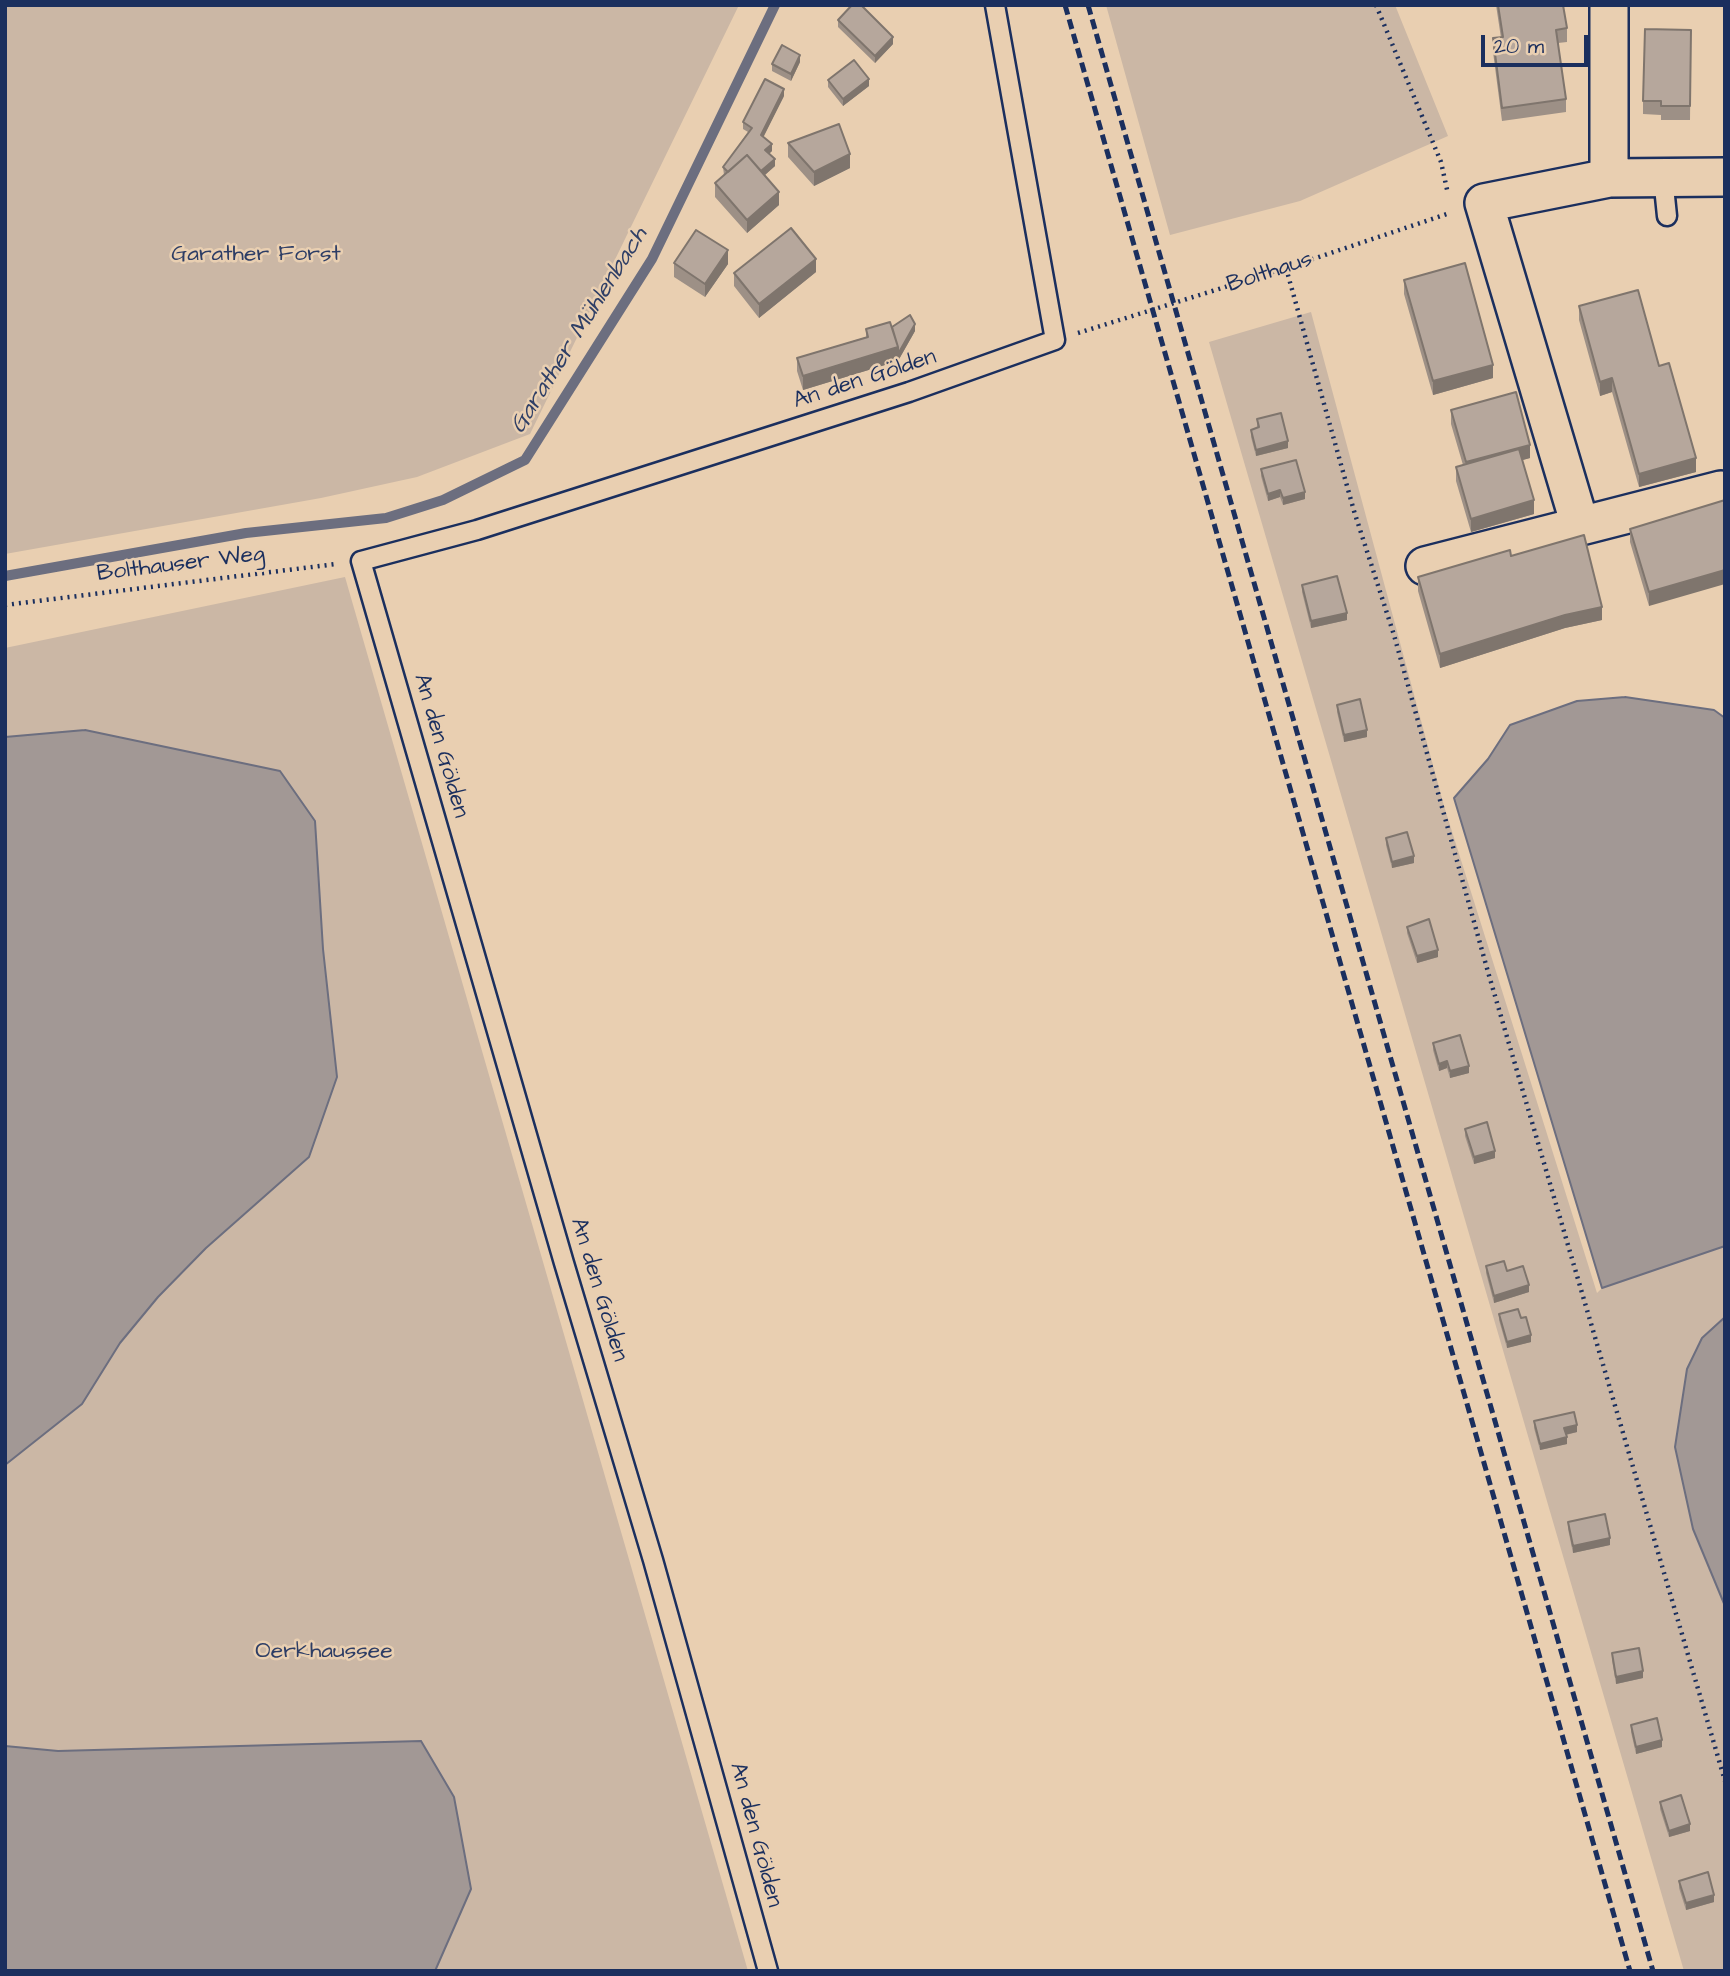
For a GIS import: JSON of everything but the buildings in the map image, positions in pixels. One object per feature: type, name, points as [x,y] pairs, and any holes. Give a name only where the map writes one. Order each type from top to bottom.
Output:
[{"type":"street","points":[[1609,5],[1609,178]]},
{"type":"street","points":[[1580,525],[1484,203],[1609,178],[1725,177]]},
{"type":"street","points":[[1425,566],[1721,490]]},
{"type":"lane","points":[[995,5],[1055,340]]},
{"type":"lane","points":[[1663,177],[1667,216]]},
{"type":"lane","name":"An den Gölden","points":[[768,1971],[653,1560],[361,561],[503,522],[909,392],[1055,340]]},
{"type":"path","name":"Bolthaus","points":[[1055,340],[1452,213],[1441,162],[1376,5]]},
{"type":"path","points":[[1286,268],[1347,486],[1394,635],[1492,985],[1725,1781]]},
{"type":"path","name":"Bolthauser Weg","points":[[5,605],[361,561]]},
{"type":"green space","name":"Garather Forst","points":[[5,5],[739,5],[530,434],[417,477],[321,498],[5,554]]},
{"type":"green space","points":[[1106,5],[1395,5],[1448,136],[1300,201],[1170,235]]},
{"type":"green space","points":[[1311,312],[1444,806],[1597,1293],[1602,1288],[1725,1246],[1725,1317],[1702,1338],[1693,1529],[1725,1606],[1725,1971],[1684,1971],[1209,342]]},
{"type":"green space","name":"Oerkhaussee","points":[[345,577],[748,1971],[5,1971],[5,648]]},
{"type":"shaded area","points":[[1625,697],[1714,710],[1725,718],[1725,1246],[1602,1288],[1454,798],[1488,759],[1510,725],[1577,701]]},
{"type":"shaded area","points":[[85,730],[280,771],[315,821],[323,949],[337,1077],[309,1157],[206,1248],[158,1297],[120,1343],[82,1404],[5,1465],[5,737]]},
{"type":"shaded area","points":[[1725,1317],[1725,1606],[1693,1529],[1675,1447],[1687,1369],[1702,1338]]},
{"type":"shaded area","points":[[421,1741],[454,1797],[471,1889],[435,1971],[5,1971],[5,1746],[58,1751]]},
{"type":"waterway","name":"Garather Mühlenbach","points":[[5,576],[246,533],[386,518],[443,500],[525,460],[652,259],[775,5]]},
{"type":"railway","points":[[1065,5],[1630,1971]]},
{"type":"railway","points":[[1088,5],[1653,1971]]}]
